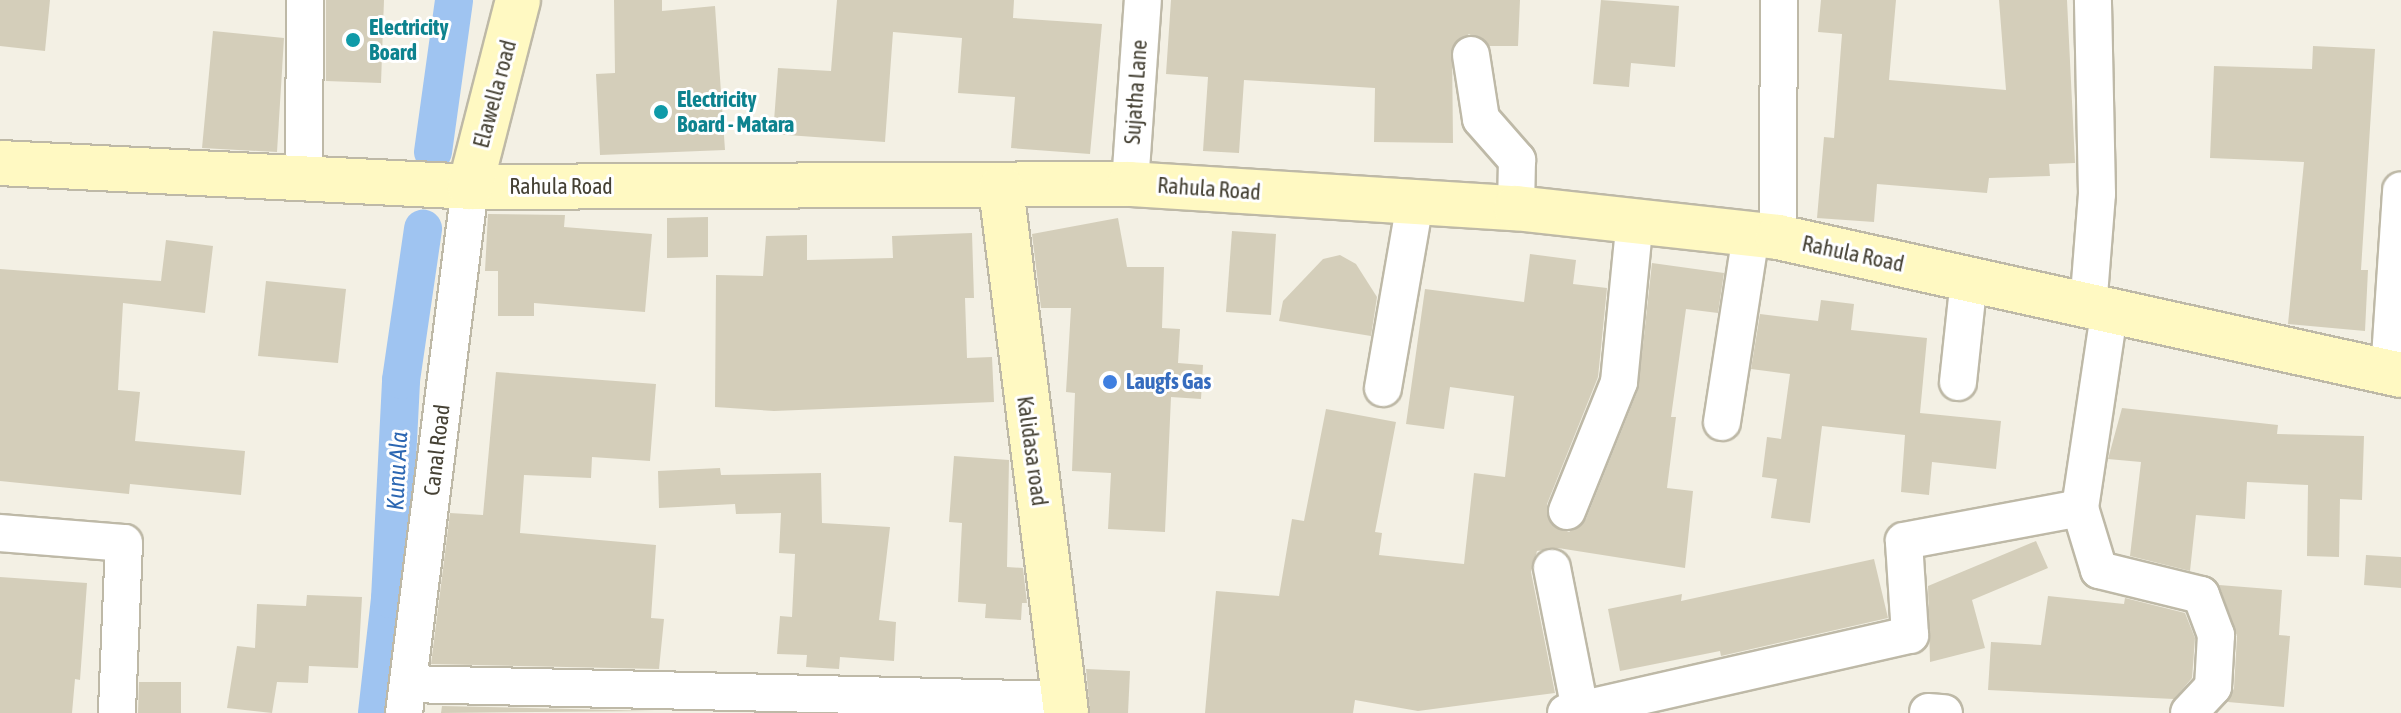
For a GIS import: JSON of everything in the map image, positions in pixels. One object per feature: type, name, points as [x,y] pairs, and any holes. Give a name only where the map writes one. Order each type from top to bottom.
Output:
[{"type":"main road","name":"Elawella road","points":[[470,187],[518,0]]},
{"type":"main road","name":"Rahula Road","points":[[0,163],[470,187],[1001,188],[1130,184],[1516,208],[1765,236],[2395,374]]},
{"type":"main road","name":"Kalidasa road","points":[[1001,188],[1065,706]]},
{"type":"street","points":[[304,179],[305,0]]},
{"type":"street","name":"Sujatha Lane","points":[[1130,184],[1143,0]]},
{"type":"street","points":[[1722,422],[1765,236],[1779,0]]},
{"type":"street","points":[[2093,0],[2098,311],[2080,508],[2099,570],[2201,595],[2216,635],[2213,687],[2189,713]]},
{"type":"street","points":[[1471,55],[1481,119],[1517,160],[1516,208]]},
{"type":"street","name":"Canal Road","points":[[406,698],[470,187]]},
{"type":"street","points":[[2395,374],[2401,190]]},
{"type":"street","points":[[1383,388],[1415,202]]},
{"type":"street","points":[[1567,511],[1619,382],[1635,219]]},
{"type":"street","points":[[1958,382],[1969,279]]},
{"type":"street","points":[[1552,568],[1573,711],[1910,635],[1904,541],[2080,508]]},
{"type":"street","points":[[0,533],[124,543],[117,713]]},
{"type":"street","points":[[406,698],[1065,706]]},
{"type":"street","points":[[1928,712],[1944,713]]},
{"type":"building","points":[[0,0],[50,0],[45,51],[0,46]]},
{"type":"building","name":"Electricity Board","points":[[326,0],[384,0],[381,83],[326,81]]},
{"type":"building","points":[[614,0],[662,0],[662,11],[715,6],[725,150],[600,155],[596,74],[615,73]]},
{"type":"building","points":[[837,0],[1014,0],[1013,18],[1102,24],[1090,154],[1011,148],[1015,97],[958,93],[962,38],[893,32],[885,142],[773,134],[778,68],[831,71]]},
{"type":"building","points":[[1171,0],[1520,0],[1518,46],[1489,46],[1469,34],[1452,47],[1453,143],[1374,142],[1375,88],[1244,80],[1239,153],[1203,151],[1208,77],[1166,74]]},
{"type":"building","points":[[1601,0],[1679,6],[1675,67],[1631,63],[1629,87],[1593,84]]},
{"type":"building","points":[[1821,0],[1896,0],[1889,80],[2006,90],[1999,0],[2067,0],[2075,163],[2049,164],[2050,176],[1989,178],[1987,193],[1877,184],[1874,222],[1817,218],[1824,137],[1834,138],[1842,34],[1818,32]]},
{"type":"building","points":[[213,31],[284,38],[277,152],[202,148]]},
{"type":"building","points":[[2313,46],[2375,49],[2361,270],[2368,270],[2365,331],[2288,324],[2304,162],[2210,158],[2214,66],[2312,69]]},
{"type":"building","points":[[488,214],[565,215],[564,227],[652,234],[645,312],[534,303],[534,316],[498,316],[498,271],[485,271]]},
{"type":"building","points":[[708,217],[708,257],[667,258],[667,218]]},
{"type":"building","points":[[1118,218],[1127,267],[1164,267],[1162,328],[1180,329],[1178,363],[1203,365],[1201,399],[1171,397],[1165,532],[1108,529],[1111,473],[1072,471],[1075,393],[1066,392],[1071,308],[1041,308],[1032,234]]},
{"type":"building","points":[[1232,231],[1276,234],[1271,315],[1226,312]]},
{"type":"building","points":[[972,233],[974,298],[965,298],[967,358],[992,357],[994,402],[774,411],[715,407],[716,275],[763,276],[766,236],[807,235],[807,260],[893,258],[892,236]]},
{"type":"building","points":[[166,240],[213,246],[205,313],[123,303],[118,390],[140,392],[135,441],[245,451],[241,495],[130,484],[129,494],[0,481],[0,269],[161,281]]},
{"type":"building","points":[[1530,254],[1576,260],[1573,284],[1607,288],[1598,377],[1547,504],[1551,524],[1569,532],[1586,519],[1638,390],[1652,263],[1724,273],[1718,313],[1686,309],[1671,417],[1676,417],[1667,488],[1693,491],[1685,568],[1558,548],[1537,551],[1531,572],[1555,693],[1418,711],[1355,700],[1353,713],[1205,713],[1216,591],[1279,596],[1292,519],[1304,521],[1326,409],[1396,422],[1375,532],[1382,533],[1379,555],[1464,564],[1474,473],[1505,477],[1514,396],[1450,387],[1444,429],[1406,424],[1425,289],[1524,302]]},
{"type":"building","points":[[1340,255],[1356,264],[1377,297],[1371,336],[1279,321],[1283,301],[1323,259]]},
{"type":"building","points":[[266,281],[346,289],[338,363],[258,356]]},
{"type":"building","points":[[1821,300],[1854,304],[1851,330],[1927,338],[1920,413],[2001,421],[1996,469],[1932,462],[1929,495],[1901,492],[1905,435],[1822,426],[1810,523],[1771,518],[1777,479],[1762,477],[1767,437],[1781,439],[1790,374],[1751,369],[1760,314],[1818,321]]},
{"type":"building","points":[[496,372],[656,384],[650,461],[592,457],[591,478],[524,475],[520,533],[656,545],[651,618],[664,619],[659,669],[431,664],[450,513],[483,515]]},
{"type":"building","points":[[2122,408],[2278,425],[2277,434],[2364,436],[2362,500],[2340,499],[2339,557],[2307,556],[2308,485],[2247,482],[2245,519],[2196,515],[2190,571],[2130,556],[2141,462],[2108,459]]},
{"type":"building","points":[[954,456],[1009,460],[1007,567],[1023,568],[1027,603],[1022,603],[1021,620],[985,618],[986,604],[958,602],[962,523],[949,522]]},
{"type":"building","points":[[720,468],[721,475],[821,473],[822,523],[890,527],[879,620],[896,622],[894,661],[840,657],[839,669],[806,667],[807,655],[777,654],[780,616],[792,617],[795,554],[779,553],[781,513],[736,514],[735,504],[659,508],[658,471]]},
{"type":"building","points":[[2036,541],[2048,568],[1972,600],[1985,648],[1930,662],[1928,586]]},
{"type":"building","points":[[2366,555],[2401,557],[2401,588],[2364,585]]},
{"type":"building","points":[[1874,559],[1888,618],[1721,656],[1720,651],[1620,671],[1608,609],[1682,594],[1681,601]]},
{"type":"building","points":[[0,577],[87,583],[80,680],[75,679],[72,713],[0,713]]},
{"type":"building","points":[[2219,585],[2282,590],[2279,635],[2290,636],[2284,707],[2228,702],[2234,688],[2237,636]]},
{"type":"building","points":[[307,595],[362,597],[358,668],[309,666],[308,683],[277,682],[272,713],[227,708],[237,646],[255,648],[257,604],[306,606]]},
{"type":"building","points":[[2048,596],[2124,604],[2125,598],[2185,613],[2195,638],[2192,678],[2174,699],[1988,690],[1991,642],[2041,645]]},
{"type":"building","points":[[1086,669],[1130,671],[1128,713],[1090,713]]},
{"type":"building","points":[[139,682],[181,682],[181,713],[138,713]]},
{"type":"building","points":[[442,706],[655,711],[441,713]]},
{"type":"waterway","name":"Kunu Ala","points":[[433,152],[454,0]]},
{"type":"waterway","name":"Kunu Ala","points":[[377,713],[390,599],[401,380],[423,229]]},
{"type":"place","name":"Electricity Board","points":[[353,40]]},
{"type":"place","name":"Electricity Board - Matara","points":[[661,112]]},
{"type":"place","name":"Laugfs Gas","points":[[1110,382]]}]
